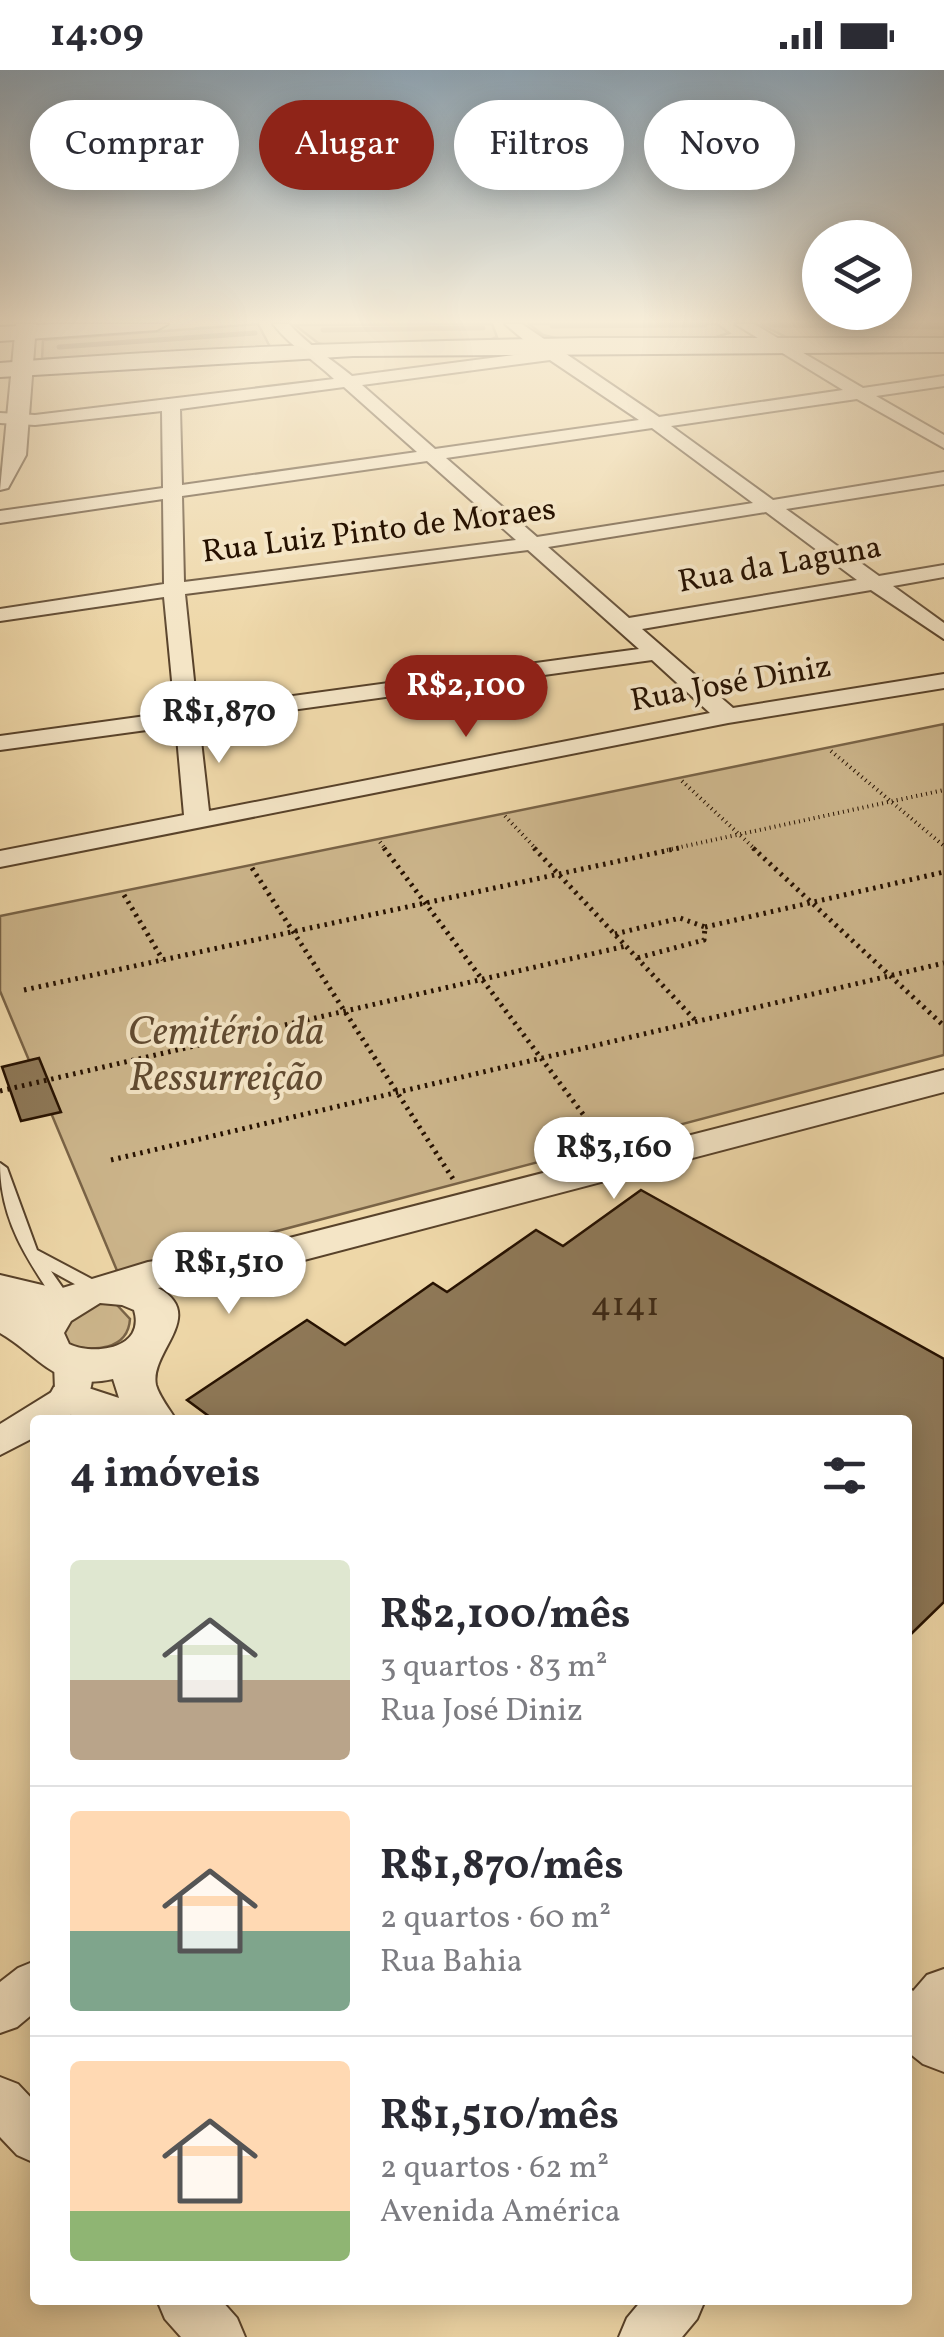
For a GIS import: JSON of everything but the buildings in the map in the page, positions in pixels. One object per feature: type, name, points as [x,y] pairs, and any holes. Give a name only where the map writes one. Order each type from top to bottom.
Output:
[{"type":"street","points":[[0,483],[15,455],[11,430]]},
{"type":"street","points":[[172,430],[174,588],[197,820]]},
{"type":"street","points":[[400,430],[728,716]]},
{"type":"street","points":[[0,517],[609,430]]},
{"type":"street","points":[[665,430],[944,633]]},
{"type":"street","points":[[921,430],[944,443]]},
{"type":"street","name":"Rua Luiz Pinto de Moraes","points":[[0,615],[174,588],[532,544],[944,478]]},
{"type":"street","name":"Rua da Laguna","points":[[626,625],[944,571]]},
{"type":"street","name":"Rua da Laguna","points":[[0,743],[657,654]]},
{"type":"street","name":"Rua José Diniz","points":[[0,860],[728,716],[944,681]]},
{"type":"street","points":[[65,1347],[148,1276],[266,1257],[944,1080]]},
{"type":"street","points":[[0,1315],[98,1366],[148,1340],[209,1287],[266,1257]]},
{"type":"street","points":[[0,1288],[65,1347],[129,1415]]},
{"type":"street","points":[[0,1442],[65,1347],[126,1290],[152,1304],[158,1314],[134,1385],[150,1415]]},
{"type":"street","points":[[0,2011],[30,1987]]},
{"type":"street","points":[[0,2100],[30,2133]]},
{"type":"street","points":[[189,2305],[218,2337]]},
{"type":"street","points":[[646,2337],[674,2305]]},
{"type":"lane","points":[[0,1168],[65,1347]]},
{"type":"lane","points":[[30,1253],[65,1347]]},
{"type":"path","points":[[831,752],[944,846]]},
{"type":"path","points":[[682,782],[944,1026]]},
{"type":"path","points":[[24,990],[944,790]]},
{"type":"path","points":[[506,816],[696,1022]]},
{"type":"path","points":[[380,842],[604,1142]]},
{"type":"path","points":[[252,868],[455,1182]]},
{"type":"path","points":[[615,934],[680,918],[705,927],[944,872]]},
{"type":"path","points":[[124,894],[163,960]]},
{"type":"path","points":[[638,958],[704,940],[705,927]]},
{"type":"path","points":[[0,1091],[626,946]]},
{"type":"path","points":[[111,1160],[944,962]]},
{"type":"green space","name":"Cemitério da Ressurreição","points":[[944,724],[944,1055],[118,1273],[0,991],[0,916]]},
{"type":"green space","points":[[82,1305],[117,1305],[130,1319],[123,1337],[98,1348],[69,1346],[59,1324]]}]
